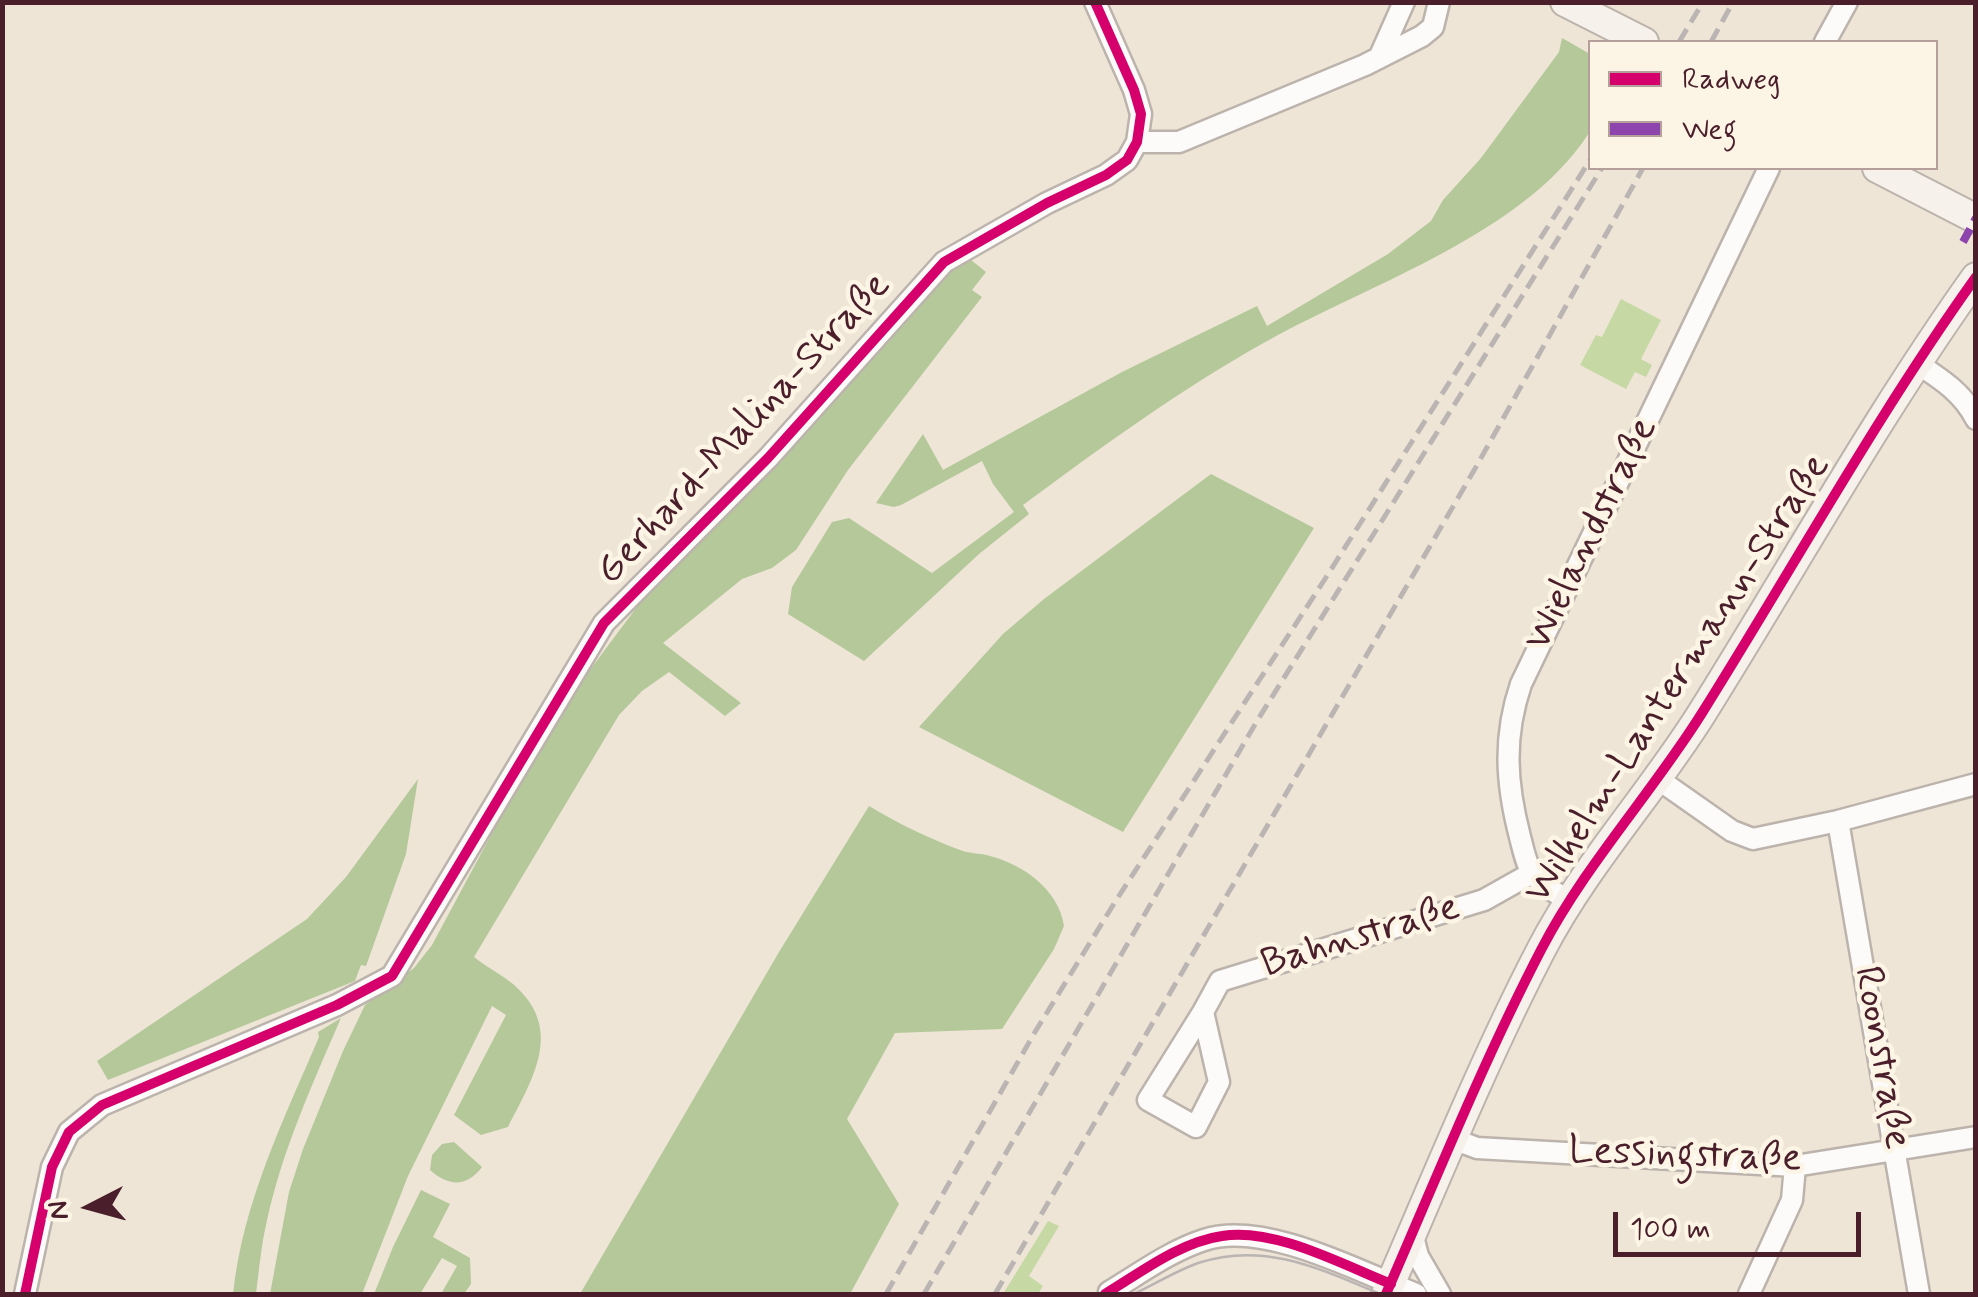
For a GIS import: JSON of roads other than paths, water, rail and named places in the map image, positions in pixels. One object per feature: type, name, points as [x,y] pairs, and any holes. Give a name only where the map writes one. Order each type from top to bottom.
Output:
[{"type":"main road","points":[[1565,2],[1640,40]]},
{"type":"main road","points":[[1881,170],[1976,219]]},
{"type":"main road","name":"Wilhelm-Lantermann-Straße","points":[[1398,1291],[1412,1233],[1542,948],[1658,779],[1918,364],[1970,291]]},
{"type":"street","points":[[1095,2],[1134,90],[1140,114],[1137,142],[1179,142],[1379,58],[1433,27],[1439,2]]},
{"type":"street","points":[[1379,58],[1404,2]]},
{"type":"street","points":[[1826,40],[1846,2]]},
{"type":"street","name":"Gerhard-Malina-Straße","points":[[26,1294],[52,1167],[68,1132],[102,1105],[350,999],[392,976],[604,623],[768,458],[944,262],[1047,203],[1106,175],[1126,160],[1137,142]]},
{"type":"street","name":"Wielandstraße","points":[[1532,873],[1507,773],[1507,735],[1520,684],[1769,170]]},
{"type":"street","points":[[1918,364],[1951,386],[1976,419]]},
{"type":"street","points":[[1658,779],[1732,832],[1753,839],[1976,784]]},
{"type":"street","name":"Roonstraße","points":[[1838,821],[1919,1294]]},
{"type":"street","points":[[1532,873],[1570,902]]},
{"type":"street","name":"Bahnstraße","points":[[1202,1012],[1219,1082],[1196,1127],[1148,1100],[1220,981],[1484,900],[1532,873]]},
{"type":"street","name":"Lessingstraße","points":[[1454,1139],[1477,1148],[1795,1166],[1976,1137]]},
{"type":"street","points":[[1749,1294],[1792,1200],[1795,1166]]},
{"type":"street","points":[[1412,1233],[1418,1256],[1440,1294]]},
{"type":"street","points":[[1109,1292],[1175,1254],[1220,1236],[1252,1236],[1290,1244],[1398,1291]]},
{"type":"tram line","points":[[1134,1294],[1198,1263],[1246,1255],[1314,1267],[1380,1294]]},
{"type":"railway","points":[[1680,40],[1703,2]]},
{"type":"railway","points":[[1712,40],[1733,2]]},
{"type":"railway","points":[[886,1294],[1035,1032],[1115,902],[1588,163]]},
{"type":"railway","points":[[924,1294],[1257,721],[1601,170]]},
{"type":"railway","points":[[995,1294],[1476,467],[1642,170]]}]
